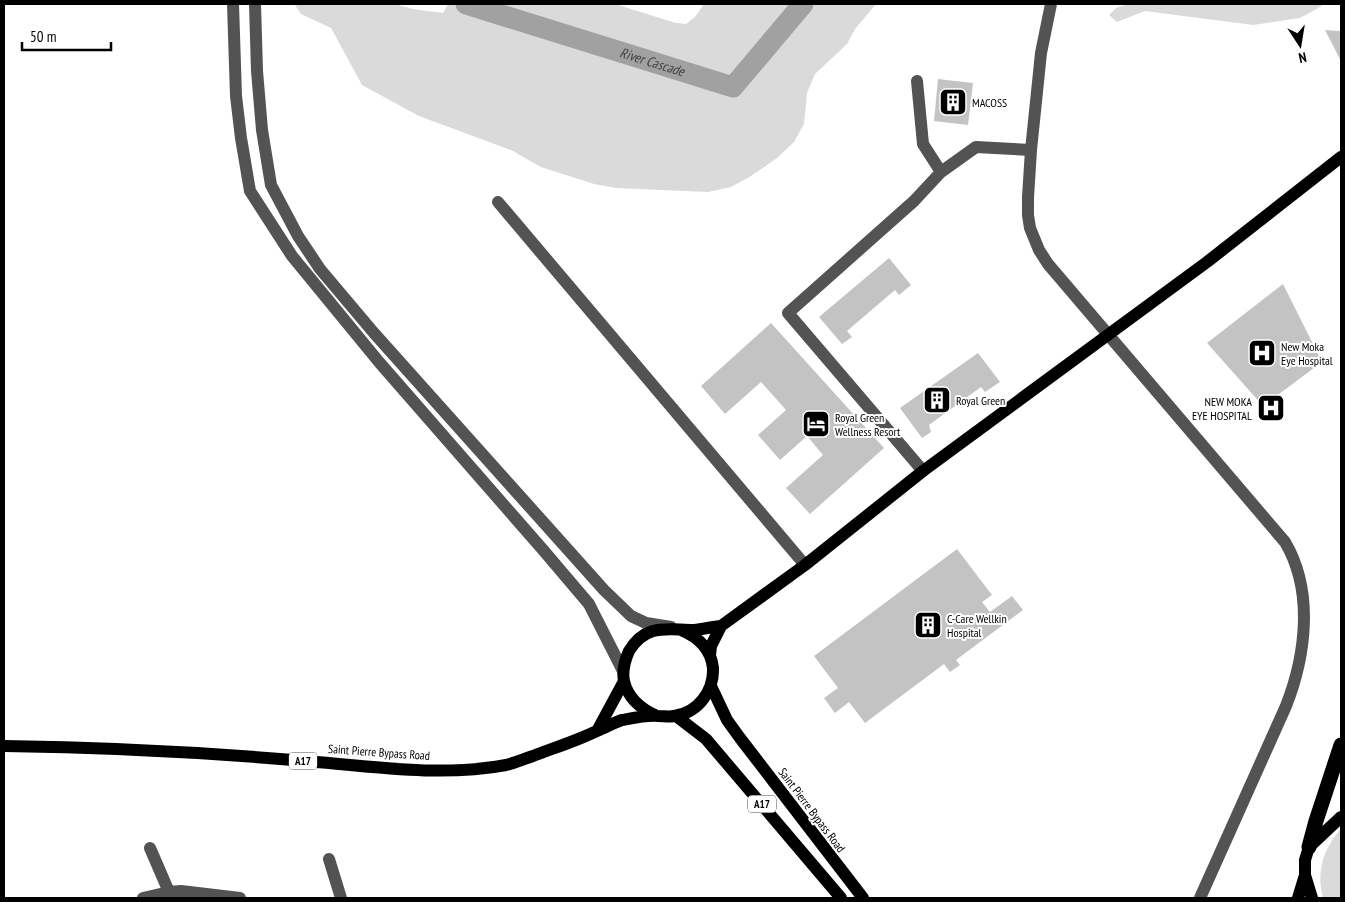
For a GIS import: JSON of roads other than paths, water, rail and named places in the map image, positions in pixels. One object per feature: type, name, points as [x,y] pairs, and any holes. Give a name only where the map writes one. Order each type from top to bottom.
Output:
[{"type":"highway","points":[[1309,847],[1341,745]]},
{"type":"main road","points":[[657,716],[645,711],[636,703],[628,693],[624,676],[626,657],[634,644],[645,634],[659,629],[696,630],[721,626],[805,565],[924,471],[1207,262],[1341,157]]},
{"type":"main road","points":[[710,655],[711,646],[721,626]]},
{"type":"main road","points":[[678,629],[693,635],[703,644],[710,655]]},
{"type":"main road","name":"A17","points":[[597,732],[626,719],[676,716],[698,706],[711,686],[713,675],[710,655]]},
{"type":"main road","points":[[597,732],[624,676]]},
{"type":"main road","name":"Saint Pierre Bypass Road","points":[[711,686],[727,720],[863,898]]},
{"type":"main road","name":"A17","points":[[676,716],[706,740],[841,898]]},
{"type":"main road","name":"Saint Pierre Bypass Road","points":[[4,746],[75,747],[418,770],[460,770],[507,765],[597,732]]},
{"type":"main road","points":[[1298,898],[1305,875],[1305,860],[1309,847],[1341,817]]},
{"type":"main road","points":[[1305,875],[1312,898]]},
{"type":"street","points":[[233,4],[236,96],[250,190],[292,256],[379,362],[589,604],[624,676]]},
{"type":"street","points":[[255,4],[257,71],[262,130],[272,185],[298,236],[320,269],[604,590],[631,616],[646,623],[678,629]]},
{"type":"street","points":[[1051,4],[1041,53],[1031,150],[1028,215],[1034,239],[1048,264],[1285,542],[1293,556],[1300,584],[1304,624],[1302,648],[1296,677],[1286,706],[1200,898]]},
{"type":"street","points":[[917,81],[923,144],[941,172]]},
{"type":"street","points":[[924,471],[788,313],[914,201],[941,172],[976,147],[1031,150]]},
{"type":"street","points":[[498,202],[805,565]]},
{"type":"street","points":[[150,848],[178,894]]},
{"type":"street","points":[[329,859],[341,898]]},
{"type":"street","points":[[144,898],[178,894],[240,898]]},
{"type":"waterway","name":"River Cascade","points":[[466,4],[733,87],[803,4]]},
{"type":"place","name":"MACOSS","points":[[953,102]]},
{"type":"place","name":"New Moka Eye Hospital","points":[[1262,353]]},
{"type":"place","name":"Royal Green","points":[[937,400]]},
{"type":"place","name":"NEW MOKA EYE HOSPITAL","points":[[1271,408]]},
{"type":"place","name":"Royal Green Wellness Resort","points":[[816,424]]},
{"type":"place","name":"C-Care Wellkin Hospital","points":[[928,625]]}]
